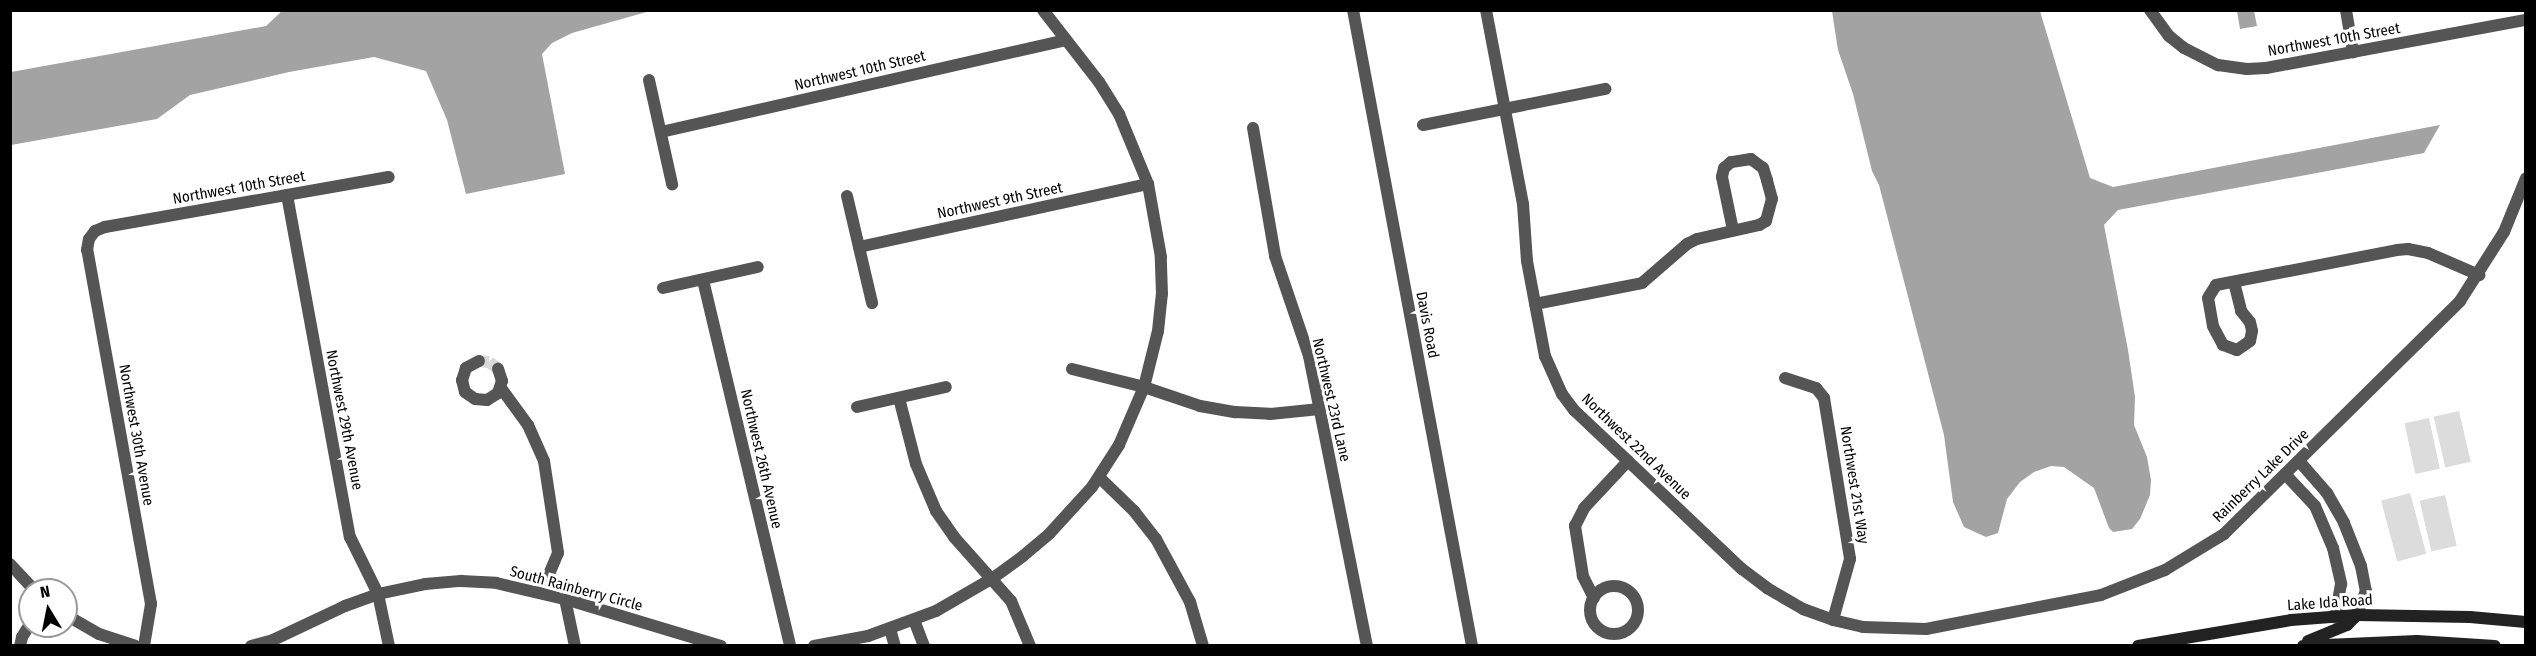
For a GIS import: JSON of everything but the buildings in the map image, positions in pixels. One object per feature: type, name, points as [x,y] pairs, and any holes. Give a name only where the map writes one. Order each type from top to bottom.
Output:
[{"type":"street","points":[[814,645],[890,629],[960,599],[993,578],[1050,533],[1099,477],[1119,445],[1144,387],[1158,331],[1162,294],[1160,247],[1148,184],[1119,114],[1099,82],[1043,10]]},
{"type":"street","name":"Davis Road","points":[[1353,10],[1472,645]]},
{"type":"street","name":"Northwest 22nd Avenue","points":[[1486,10],[1523,204],[1527,261],[1545,356],[1562,394],[1575,411],[1742,569],[1767,588],[1803,609],[1833,620]]},
{"type":"street","name":"Northwest 10th Street","points":[[2150,10],[2169,36],[2184,48],[2218,65],[2247,69],[2266,68],[2526,20]]},
{"type":"street","points":[[2346,10],[2353,52]]},
{"type":"street","name":"Northwest 10th Street","points":[[661,132],[1066,40]]},
{"type":"street","points":[[649,80],[672,184]]},
{"type":"street","points":[[1423,125],[1605,89]]},
{"type":"street","name":"Northwest 23rd Lane","points":[[1253,128],[1275,256],[1309,356],[1367,645]]},
{"type":"street","points":[[1535,304],[1642,283],[1687,244],[1759,225],[1766,221],[1772,199],[1763,168],[1751,159],[1731,162],[1724,168],[1722,177],[1733,230]]},
{"type":"street","name":"Northwest 10th Street","points":[[95,231],[105,227],[389,177]]},
{"type":"street","name":"Rainberry Lake Drive","points":[[1833,620],[1884,630],[1926,629],[2101,595],[2165,570],[2224,534],[2460,301],[2479,275],[2504,232],[2526,178]]},
{"type":"street","name":"Northwest 9th Street","points":[[859,247],[1148,184]]},
{"type":"street","name":"Northwest 29th Avenue","points":[[287,195],[350,537],[378,594],[389,645]]},
{"type":"street","points":[[847,196],[872,303]]},
{"type":"street","name":"Northwest 30th Avenue","points":[[95,231],[89,239],[87,250],[151,604],[150,627],[144,645]]},
{"type":"street","points":[[2234,282],[2241,311],[2250,322],[2252,331],[2250,341],[2237,350],[2223,345],[2213,326],[2208,298],[2216,285],[2408,249],[2428,253],[2479,275]]},
{"type":"street","points":[[663,288],[758,267]]},
{"type":"street","name":"Northwest 26th Avenue","points":[[703,280],[790,645]]},
{"type":"street","points":[[480,361],[471,364],[463,374],[465,392],[475,399],[487,400],[501,388]]},
{"type":"street","points":[[498,369],[501,375],[501,388],[528,425],[544,461],[558,553],[541,593]]},
{"type":"street","points":[[1072,369],[1144,387],[1200,406],[1235,412],[1270,414],[1320,409]]},
{"type":"street","name":"Northwest 21st Way","points":[[1785,378],[1816,388],[1824,398],[1850,559],[1833,620]]},
{"type":"street","points":[[857,407],[946,387]]},
{"type":"street","points":[[899,398],[916,464],[932,502],[954,537],[1011,600],[1030,645]]},
{"type":"street","points":[[1594,598],[1610,586],[1630,592],[1639,610],[1635,623],[1618,634],[1605,632],[1591,618],[1594,598],[1583,576],[1575,526],[1584,508],[1628,461]]},
{"type":"street","points":[[2296,645],[2336,631],[2356,615],[2366,591],[2361,566],[2344,523],[2327,493],[2299,461]]},
{"type":"street","points":[[2285,474],[2315,506],[2333,548],[2341,584],[2335,617]]},
{"type":"street","points":[[1099,477],[1134,511],[1156,539],[1190,602],[1203,645]]},
{"type":"street","points":[[10,564],[23,578]]},
{"type":"street","name":"South Rainberry Circle","points":[[251,645],[273,640],[345,606],[378,594],[425,584],[460,582],[496,583],[541,593],[721,645]]},
{"type":"street","points":[[565,599],[575,645]]},
{"type":"street","name":"Lake Ida Road","points":[[2138,645],[2242,627],[2356,615],[2449,616],[2526,622]]},
{"type":"street","points":[[914,620],[924,645]]},
{"type":"street","points":[[78,622],[99,634],[135,645]]},
{"type":"street","points":[[890,629],[895,645]]},
{"type":"street","points":[[2303,645],[2417,641],[2495,645]]},
{"type":"shaded area","points":[[282,11],[650,11],[572,33],[552,43],[542,54],[565,174],[466,194],[447,120],[426,71],[374,57],[289,72],[190,95],[157,119],[11,145],[11,72],[266,26]]},
{"type":"shaded area","points":[[1832,11],[2040,11],[2090,178],[2113,187],[2440,125],[2424,153],[2118,210],[2104,225],[2128,350],[2135,397],[2134,425],[2147,457],[2151,480],[2150,495],[2140,519],[2132,529],[2113,532],[2109,528],[2094,488],[2064,467],[2051,466],[2034,472],[2020,482],[2007,499],[1998,533],[1986,537],[1964,527],[1953,502],[1944,435],[1879,185],[1872,171],[1853,94],[1838,50]]},
{"type":"shaded area","points":[[2237,11],[2254,11],[2257,26],[2240,29]]},
{"type":"shaded area","points":[[2459,411],[2471,462],[2445,468],[2434,417]]},
{"type":"shaded area","points":[[2429,418],[2440,469],[2415,474],[2405,423]]},
{"type":"shaded area","points":[[2410,493],[2426,554],[2397,562],[2381,501]]},
{"type":"shaded area","points":[[2445,495],[2457,546],[2431,552],[2420,501]]},
{"type":"tunnel","points":[[479,361],[489,362],[498,369]]}]
